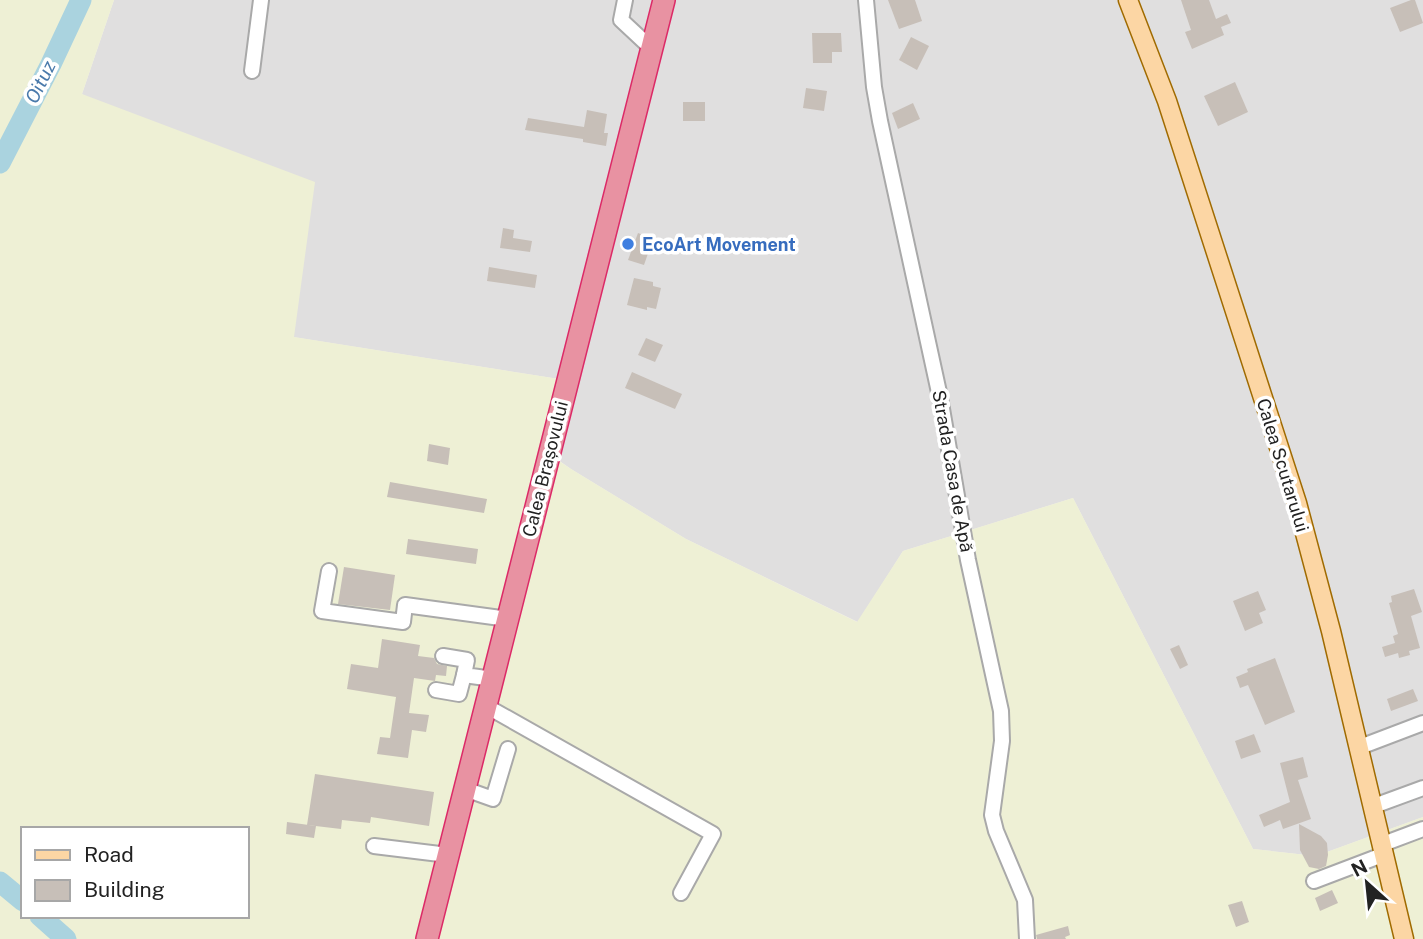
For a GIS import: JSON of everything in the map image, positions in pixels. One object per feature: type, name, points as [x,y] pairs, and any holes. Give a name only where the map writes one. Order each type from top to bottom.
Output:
[{"type":"highway","name":"Calea Brașovului","points":[[426,939],[664,0]]},
{"type":"main road","name":"Calea Scutarului","points":[[1128,0],[1167,101],[1297,503],[1360,747],[1404,939]]},
{"type":"street","points":[[252,71],[261,0]]},
{"type":"street","points":[[625,0],[621,20],[651,48]]},
{"type":"street","name":"Strada Casa de Apă","points":[[866,0],[880,121],[940,397],[968,560],[1001,711],[1002,741],[992,816],[1024,900],[1027,939]]},
{"type":"street","points":[[329,572],[323,611],[403,622],[405,605],[508,619]]},
{"type":"street","points":[[436,690],[459,694],[464,675],[467,660],[443,656]]},
{"type":"street","points":[[464,675],[493,679]]},
{"type":"street","points":[[486,706],[713,834],[681,893]]},
{"type":"street","points":[[1360,747],[1423,723]]},
{"type":"street","points":[[465,789],[493,799],[508,749]]},
{"type":"street","points":[[1374,806],[1423,788]]},
{"type":"street","points":[[1314,881],[1423,829]]},
{"type":"street","points":[[374,846],[448,855]]},
{"type":"shaded area","points":[[114,0],[1423,0],[1423,817],[1316,856],[1253,849],[1073,498],[903,551],[858,622],[686,539],[544,450],[559,379],[293,337],[82,94]]},
{"type":"green space","points":[[0,0],[114,0],[82,94],[315,182],[294,337],[559,379],[544,451],[686,539],[857,622],[903,551],[1073,498],[1253,849],[1316,856],[1423,817],[1423,939],[0,939]]},
{"type":"building","points":[[888,0],[915,0],[922,21],[899,29]]},
{"type":"building","points":[[1181,0],[1209,0],[1216,19],[1227,14],[1231,23],[1221,27],[1224,35],[1192,49],[1185,32],[1191,30]]},
{"type":"building","points":[[1415,0],[1423,23],[1400,32],[1390,8]]},
{"type":"building","points":[[812,33],[841,33],[842,52],[832,52],[832,63],[813,63]]},
{"type":"building","points":[[911,37],[929,46],[917,70],[899,60]]},
{"type":"building","points":[[1235,82],[1248,112],[1218,126],[1204,96]]},
{"type":"building","points":[[806,88],[827,91],[824,111],[803,108]]},
{"type":"building","points":[[683,102],[705,102],[705,121],[683,121]]},
{"type":"building","points":[[913,103],[920,119],[898,129],[892,113]]},
{"type":"building","points":[[587,110],[607,114],[604,133],[608,133],[606,146],[583,142],[583,139],[525,130],[528,118],[584,127]]},
{"type":"building","points":[[503,228],[514,230],[513,238],[532,241],[530,252],[500,248]]},
{"type":"building","points":[[638,233],[653,239],[644,265],[628,260]]},
{"type":"building","points":[[489,267],[537,275],[535,288],[487,281]]},
{"type":"building","points":[[634,278],[653,282],[653,286],[661,288],[656,309],[647,307],[647,310],[627,305]]},
{"type":"building","points":[[646,338],[663,345],[655,362],[638,355]]},
{"type":"building","points":[[632,372],[682,394],[675,409],[625,388]]},
{"type":"building","points":[[429,444],[450,448],[448,465],[427,461]]},
{"type":"building","points":[[390,482],[487,499],[484,513],[387,497]]},
{"type":"building","points":[[408,539],[478,549],[476,564],[406,554]]},
{"type":"building","points":[[344,567],[395,575],[390,610],[338,604]]},
{"type":"building","points":[[1414,589],[1422,612],[1411,616],[1420,648],[1399,658],[1398,653],[1385,657],[1382,647],[1395,643],[1393,636],[1398,634],[1389,603],[1392,602],[1391,596]]},
{"type":"building","points":[[1258,591],[1266,610],[1259,613],[1263,623],[1245,631],[1233,601]]},
{"type":"building","points":[[382,639],[420,645],[418,656],[434,658],[437,664],[447,666],[446,676],[436,675],[435,681],[414,678],[409,713],[429,715],[426,732],[412,730],[408,758],[377,754],[380,737],[390,738],[396,697],[347,689],[351,664],[378,668]]},
{"type":"building","points":[[1179,645],[1188,665],[1180,669],[1170,649]]},
{"type":"building","points":[[1275,658],[1295,712],[1265,725],[1248,685],[1240,688],[1236,677],[1248,672],[1247,669]]},
{"type":"building","points":[[1413,689],[1418,701],[1391,711],[1387,699]]},
{"type":"building","points":[[1254,734],[1261,752],[1241,759],[1235,741]]},
{"type":"building","points":[[1303,757],[1308,777],[1298,780],[1311,819],[1283,829],[1280,820],[1264,827],[1259,815],[1290,802],[1280,763]]},
{"type":"building","points":[[315,774],[434,792],[429,826],[371,817],[370,823],[342,820],[341,829],[307,825]]},
{"type":"building","points":[[287,822],[316,826],[314,838],[286,834]]},
{"type":"building","points":[[1299,824],[1321,836],[1327,843],[1326,866],[1319,869],[1309,867],[1300,850]]},
{"type":"building","points":[[1332,890],[1338,903],[1320,911],[1315,898]]},
{"type":"building","points":[[1242,901],[1249,922],[1236,927],[1228,905]]},
{"type":"building","points":[[1068,926],[1070,935],[1065,937],[1066,939],[1037,939],[1036,935]]},
{"type":"waterway","name":"Oituz","points":[[0,163],[81,0]]},
{"type":"waterway","name":"Oituz","points":[[0,882],[21,899]]},
{"type":"waterway","name":"Oituz","points":[[42,918],[66,939]]},
{"type":"place","name":"EcoArt Movement","points":[[628,244]]}]
